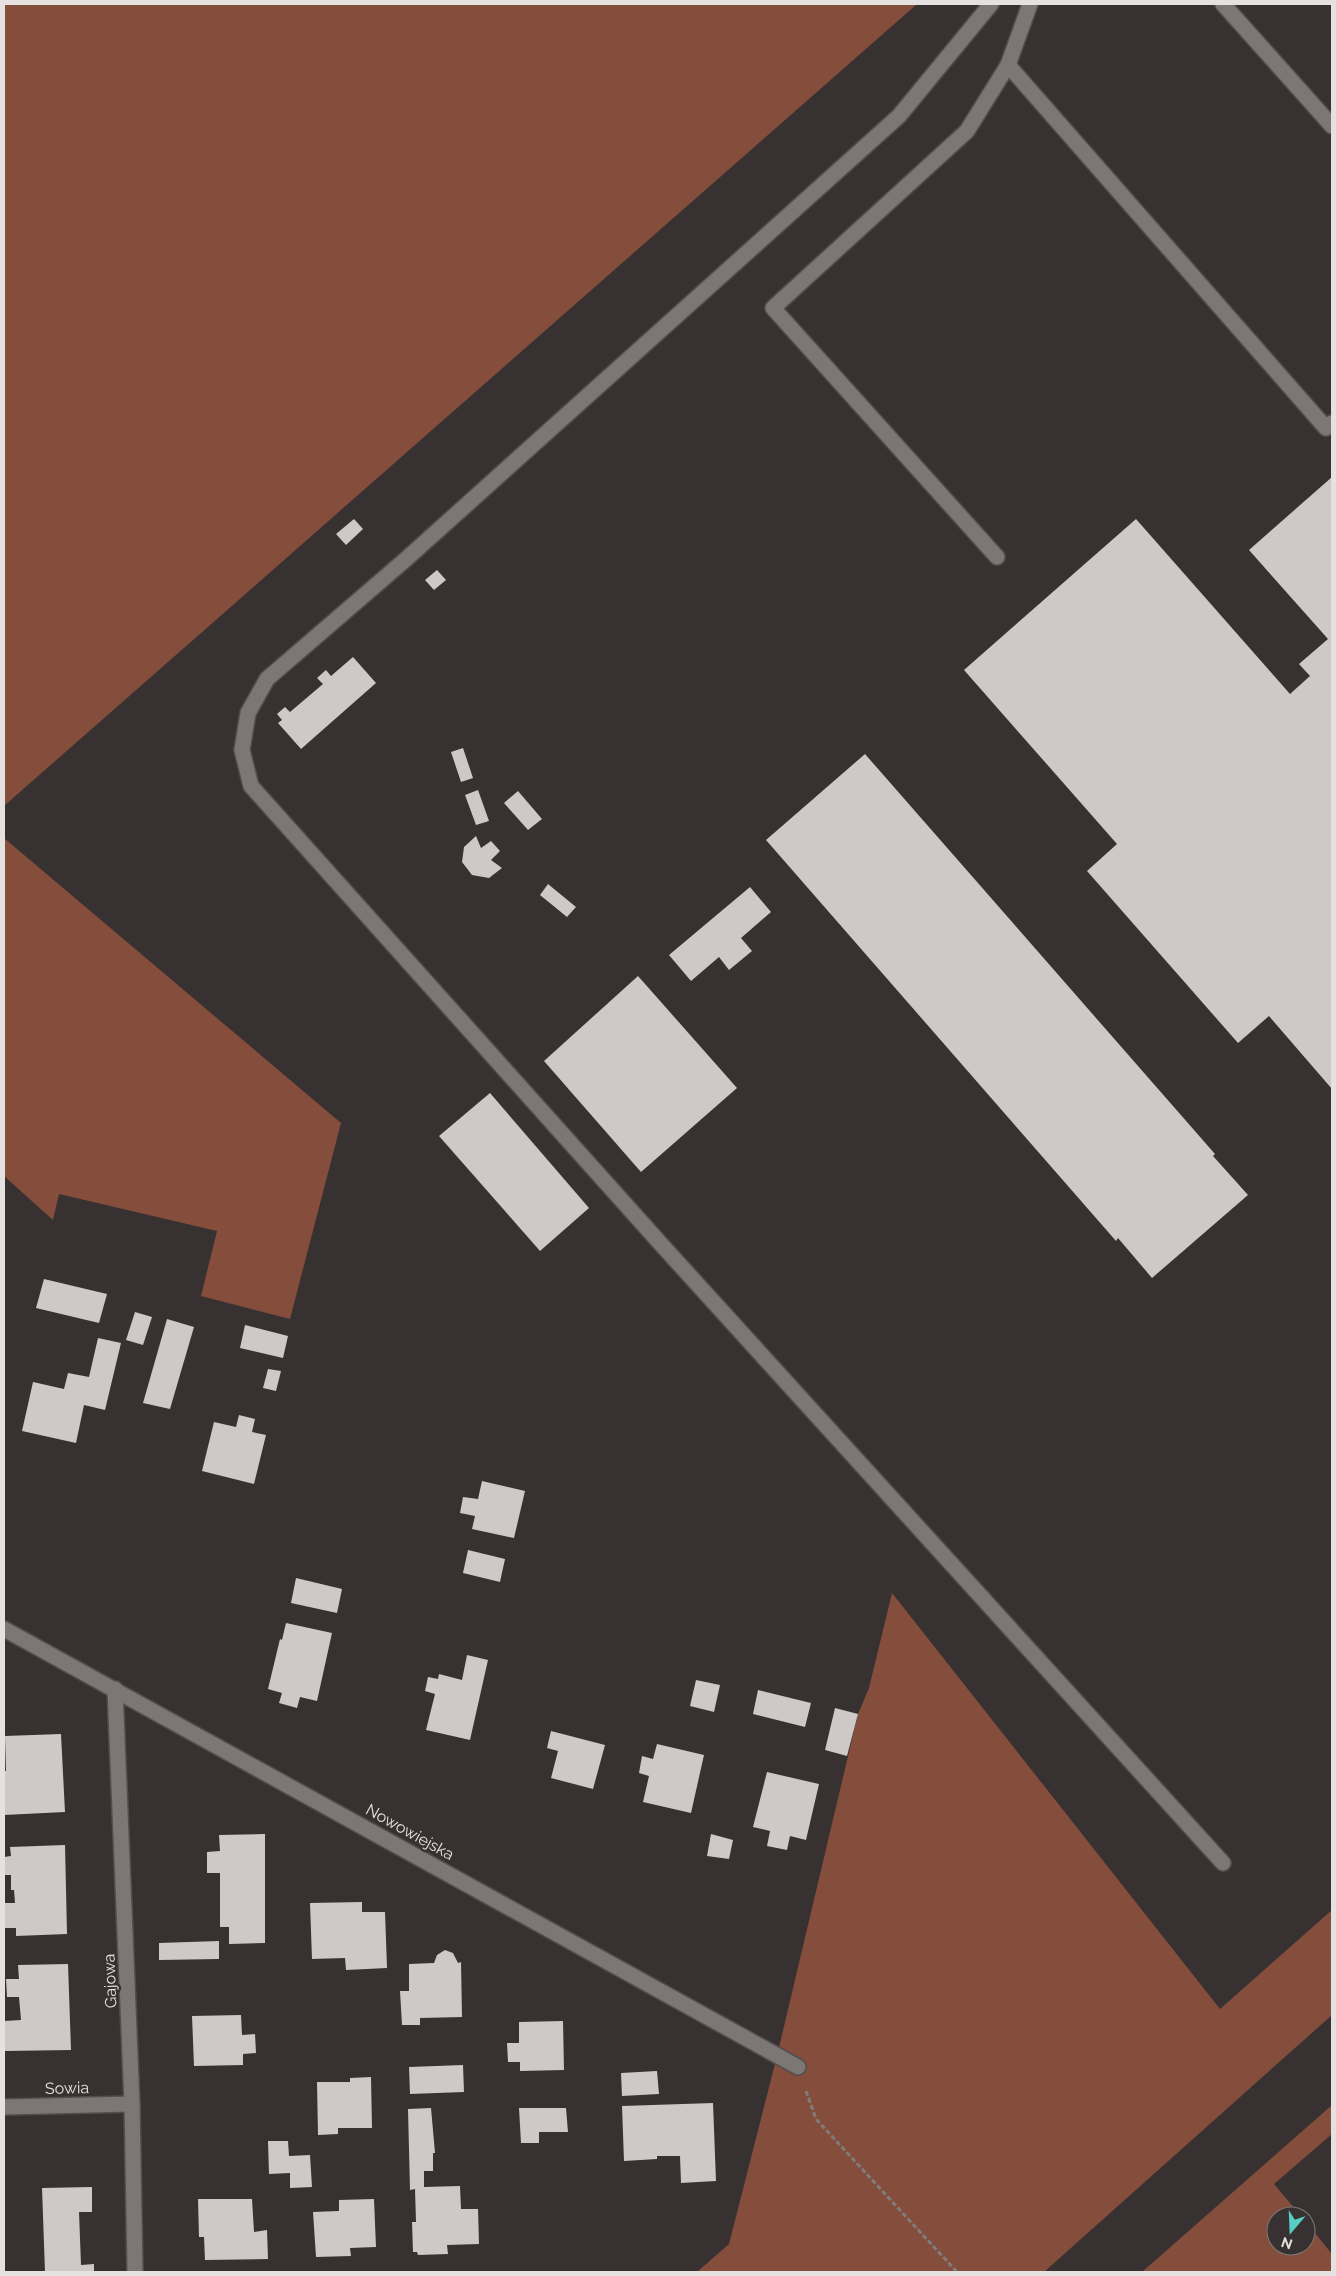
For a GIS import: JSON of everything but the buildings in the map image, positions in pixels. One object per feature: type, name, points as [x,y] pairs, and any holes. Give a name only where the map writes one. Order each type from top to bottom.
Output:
[{"type":"street","points":[[991,4],[899,116],[405,560],[267,679],[248,713],[242,750],[251,786],[666,1250],[1223,1863]]},
{"type":"street","points":[[997,557],[773,308],[967,131],[1008,66],[1030,4]]},
{"type":"street","points":[[1223,4],[1332,126]]},
{"type":"street","points":[[1008,66],[1326,428],[1332,423]]},
{"type":"street","name":"Nowowiejska","points":[[4,1629],[798,2067]]},
{"type":"street","name":"Gajowa","points":[[115,1689],[132,2104],[135,2272]]},
{"type":"street","name":"Sowia","points":[[4,2107],[132,2104]]},
{"type":"path","points":[[798,2067],[816,2119],[957,2272]]},
{"type":"shaded area","points":[[4,4],[917,4],[4,806]]},
{"type":"shaded area","points":[[4,838],[341,1123],[290,1319],[201,1296],[217,1231],[59,1194],[53,1220],[4,1176]]},
{"type":"shaded area","points":[[892,1593],[1220,2009],[1332,1910],[1332,2015],[1044,2272],[697,2272],[729,2244],[777,2056],[858,1714],[869,1688]]},
{"type":"shaded area","points":[[1332,2105],[1332,2134],[1274,2184],[1293,2206],[1266,2206],[1266,2256],[1316,2256],[1316,2234],[1332,2254],[1332,2272],[1142,2272]]}]
